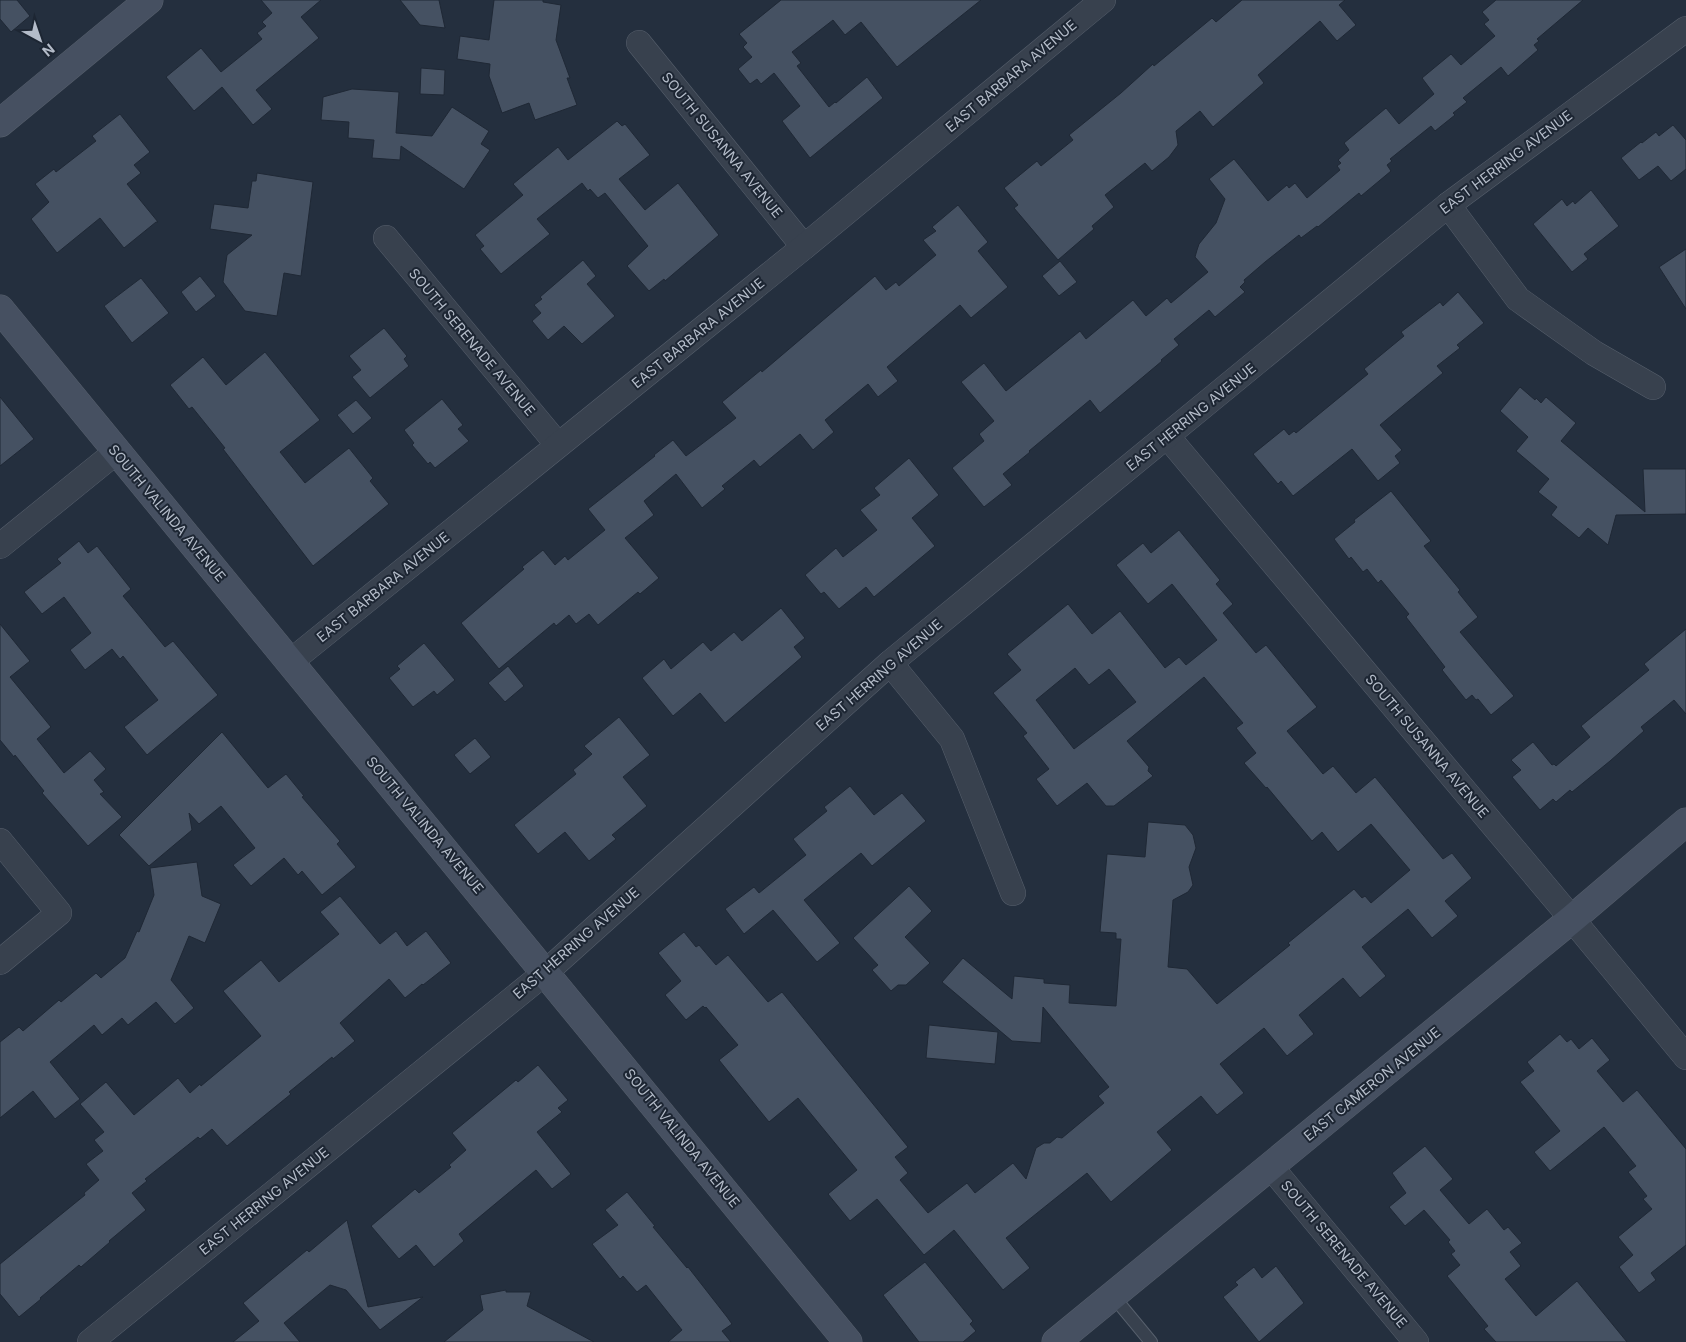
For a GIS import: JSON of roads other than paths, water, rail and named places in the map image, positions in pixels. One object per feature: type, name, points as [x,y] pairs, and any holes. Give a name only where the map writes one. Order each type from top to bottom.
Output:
[{"type":"main road","points":[[0,123],[149,0]]},
{"type":"main road","name":"SOUTH VALINDA AVENUE","points":[[0,309],[848,1342]]},
{"type":"main road","name":"EAST CAMERON AVENUE","points":[[1056,1342],[1572,919],[1686,822]]},
{"type":"street","name":"EAST BARBARA AVENUE","points":[[290,662],[804,247],[1103,0]]},
{"type":"street","name":"EAST HERRING AVENUE","points":[[90,1342],[546,972],[890,663],[1448,205],[1686,29]]},
{"type":"street","name":"SOUTH SUSANNA AVENUE","points":[[639,43],[804,247]]},
{"type":"street","points":[[1448,205],[1518,299],[1594,352],[1654,387]]},
{"type":"street","name":"SOUTH SERENADE AVENUE","points":[[386,238],[558,445]]},
{"type":"street","name":"SOUTH SUSANNA AVENUE","points":[[1167,436],[1686,1057]]},
{"type":"street","points":[[0,546],[116,452]]},
{"type":"street","points":[[890,663],[952,739],[1013,893]]},
{"type":"street","points":[[0,841],[60,913],[0,962]]},
{"type":"street","name":"SOUTH SERENADE AVENUE","points":[[1271,1167],[1416,1342]]},
{"type":"lane","points":[[1113,1296],[1151,1342]]}]
